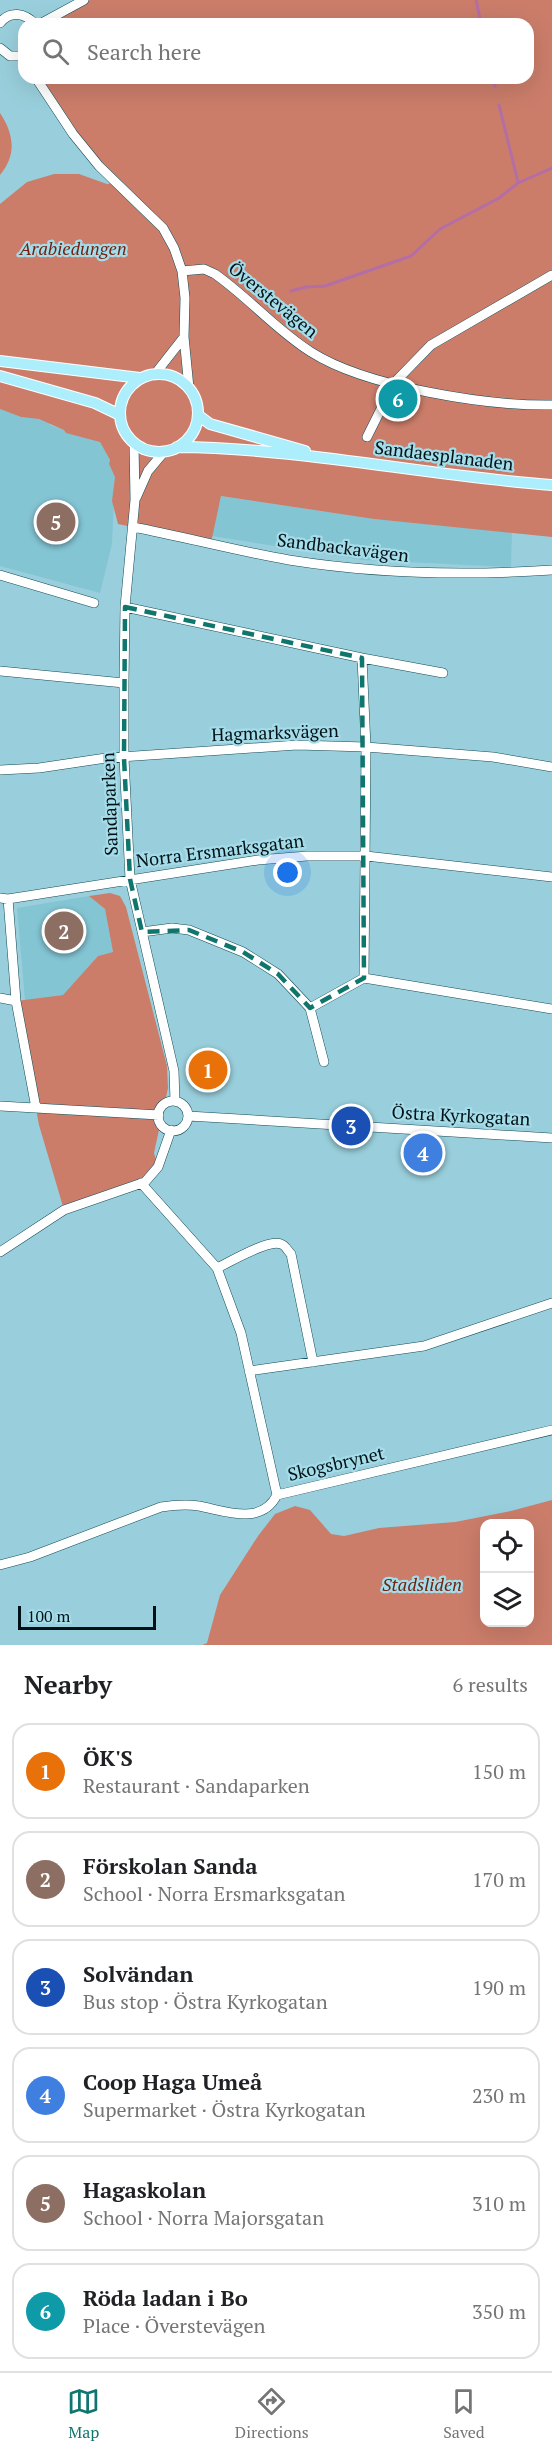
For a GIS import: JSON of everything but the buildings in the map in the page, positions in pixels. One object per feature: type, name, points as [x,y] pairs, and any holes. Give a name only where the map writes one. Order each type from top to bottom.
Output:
[{"type":"main road","points":[[0,361],[140,378],[155,374],[172,376],[189,388],[196,400],[198,415],[191,435],[177,447],[164,452],[148,451],[134,443],[123,428],[120,415],[124,394],[140,378]]},
{"type":"main road","points":[[0,376],[96,403],[120,415]]},
{"type":"main road","name":"Sandaesplanaden","points":[[198,415],[210,424],[331,459]]},
{"type":"main road","name":"Sandaesplanaden","points":[[177,447],[238,449],[494,481],[552,485]]},
{"type":"street","points":[[51,18],[84,0]]},
{"type":"street","points":[[0,23],[11,15],[20,14],[29,18]]},
{"type":"street","points":[[0,48],[10,56],[18,56]]},
{"type":"street","points":[[40,84],[59,115],[92,158],[163,228],[174,248],[182,271],[185,298],[184,337],[189,388]]},
{"type":"street","name":"Överstevägen","points":[[182,271],[204,269],[215,274],[274,325],[313,353],[336,366],[394,383],[515,405],[552,405]]},
{"type":"street","points":[[368,437],[394,383],[431,345],[552,275]]},
{"type":"street","points":[[155,374],[184,337]]},
{"type":"street","name":"Sandaparken","points":[[134,443],[135,501],[125,607],[124,683],[124,758],[130,879],[174,1071],[175,1101]]},
{"type":"street","name":"Sandaparken","points":[[135,501],[148,471],[164,452]]},
{"type":"street","name":"Sandbackavägen","points":[[133,527],[287,559],[345,568],[419,574],[552,570]]},
{"type":"street","points":[[0,575],[94,603]]},
{"type":"street","points":[[125,607],[443,673]]},
{"type":"street","points":[[362,658],[366,747],[364,978]]},
{"type":"street","points":[[0,671],[124,683]]},
{"type":"street","name":"Hagmarksvägen","points":[[0,770],[39,768],[106,758],[297,745],[366,747],[493,757],[552,767]]},
{"type":"street","name":"Norra Ersmarksgatan","points":[[4,898],[258,860],[307,856],[366,856],[552,877]]},
{"type":"street","points":[[4,898],[16,1001],[36,1108]]},
{"type":"street","points":[[142,932],[171,928],[189,930],[243,952],[278,974],[310,1008],[324,1062]]},
{"type":"street","points":[[310,1008],[364,978],[552,1009]]},
{"type":"street","points":[[0,998],[16,1001]]},
{"type":"street","points":[[175,1101],[184,1106],[188,1116],[182,1127],[171,1130],[161,1124],[159,1115],[166,1103],[175,1101]]},
{"type":"street","points":[[0,1106],[159,1115]]},
{"type":"street","name":"Östra Kyrkogatan","points":[[188,1116],[552,1138]]},
{"type":"street","points":[[0,1252],[64,1210],[141,1184],[158,1167],[171,1130]]},
{"type":"street","points":[[141,1184],[217,1268],[237,1318],[277,1495]]},
{"type":"street","points":[[217,1268],[270,1243],[280,1243],[286,1248],[291,1254],[313,1362]]},
{"type":"street","points":[[249,1371],[424,1346],[552,1303]]},
{"type":"street","name":"Skogsbrynet","points":[[0,1565],[30,1557],[161,1507],[175,1504],[197,1506],[248,1515],[272,1505],[277,1495],[552,1430]]},
{"type":"highlighted area","points":[[125,607],[362,658],[364,978],[310,1008],[278,974],[243,952],[189,930],[142,932],[130,879],[124,758]]},
{"type":"shaded area","points":[[0,409],[21,417],[39,419],[100,442],[110,460],[109,464],[115,477],[112,544],[100,593],[0,566]]},
{"type":"shaded area","points":[[221,496],[374,519],[512,532],[511,567],[363,560],[212,536]]},
{"type":"shaded area","points":[[89,896],[105,909],[113,952],[98,956],[63,995],[25,1000],[17,908]]},
{"type":"green space","name":"Arabiedungen","points":[[84,0],[552,0],[552,537],[374,519],[221,496],[211,543],[118,524],[112,501],[115,477],[109,464],[110,460],[100,442],[66,433],[39,419],[21,417],[0,409],[0,204],[27,182],[54,174],[79,174],[107,184],[115,183],[41,84],[534,84],[534,18],[51,18]]},
{"type":"green space","points":[[0,113],[12,144],[9,160],[0,175]]},
{"type":"green space","points":[[110,893],[120,896],[126,907],[167,1066],[168,1088],[154,1153],[158,1167],[145,1182],[64,1210],[39,1125],[16,1001],[63,995],[98,956],[113,952],[105,909],[89,896]]},
{"type":"green space","name":"Stadsliden","points":[[552,1500],[552,1645],[202,1645],[207,1643],[220,1595],[275,1514],[295,1506],[310,1510],[331,1534],[344,1536],[379,1528],[455,1522]]},
{"type":"waterway","points":[[476,0],[480,18]]},
{"type":"waterway","points":[[499,105],[518,182]]},
{"type":"waterway","points":[[291,291],[325,286],[411,256],[440,229],[499,198],[518,183],[552,168]]},
{"type":"place","name":"Röda ladan i Bo","points":[[398,399]]},
{"type":"place","name":"Hagaskolan","points":[[56,522]]},
{"type":"place","name":"Förskolan Sanda","points":[[64,931]]},
{"type":"place","name":"ÖK'S","points":[[208,1070]]},
{"type":"place","name":"Solvändan","points":[[351,1126]]},
{"type":"place","name":"Coop Haga Umeå","points":[[423,1153]]}]
